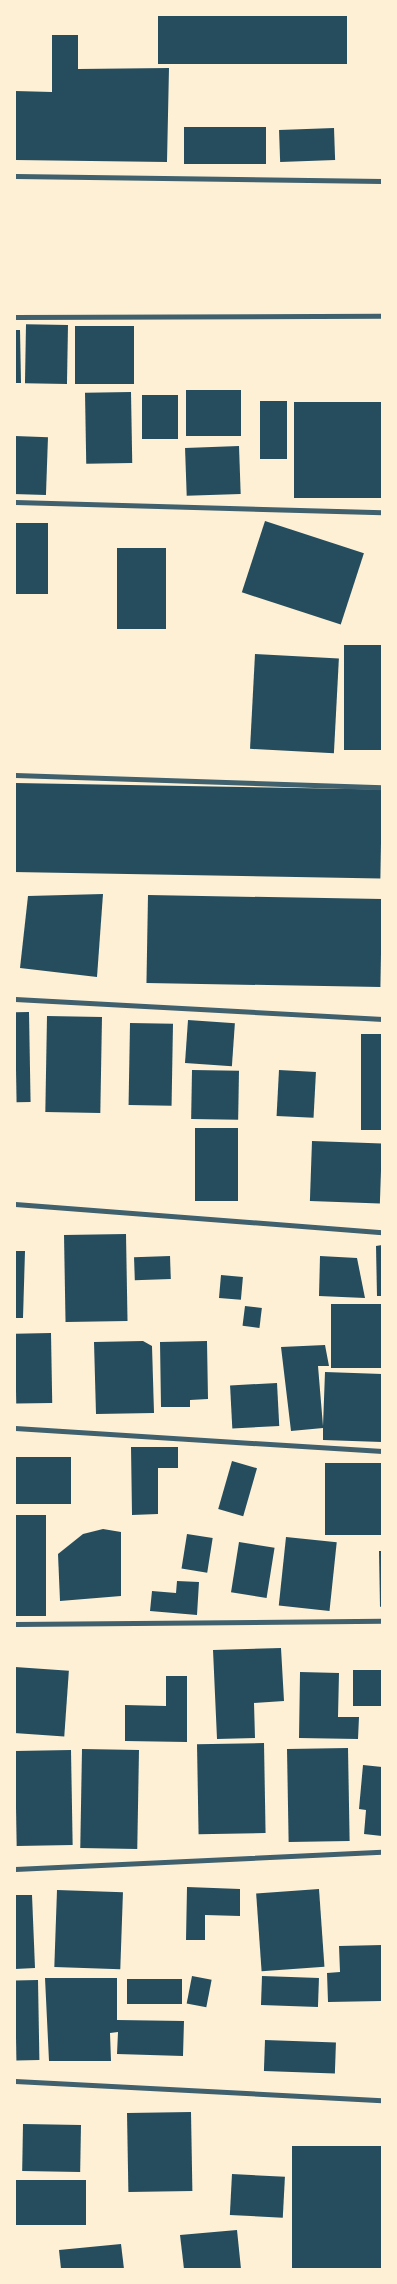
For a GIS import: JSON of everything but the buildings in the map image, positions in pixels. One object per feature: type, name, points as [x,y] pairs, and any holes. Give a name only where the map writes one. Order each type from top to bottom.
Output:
[{"type":"street","points":[[15,176],[382,181]]},
{"type":"street","points":[[15,318],[382,316]]},
{"type":"street","points":[[15,502],[382,512]]},
{"type":"street","points":[[15,775],[382,787]]},
{"type":"street","points":[[15,999],[382,1018]]},
{"type":"street","points":[[15,1204],[382,1232]]},
{"type":"street","points":[[15,1428],[382,1451]]},
{"type":"street","points":[[15,1624],[382,1621]]},
{"type":"street","points":[[15,1869],[382,1852]]},
{"type":"street","points":[[15,2081],[382,2100]]}]
